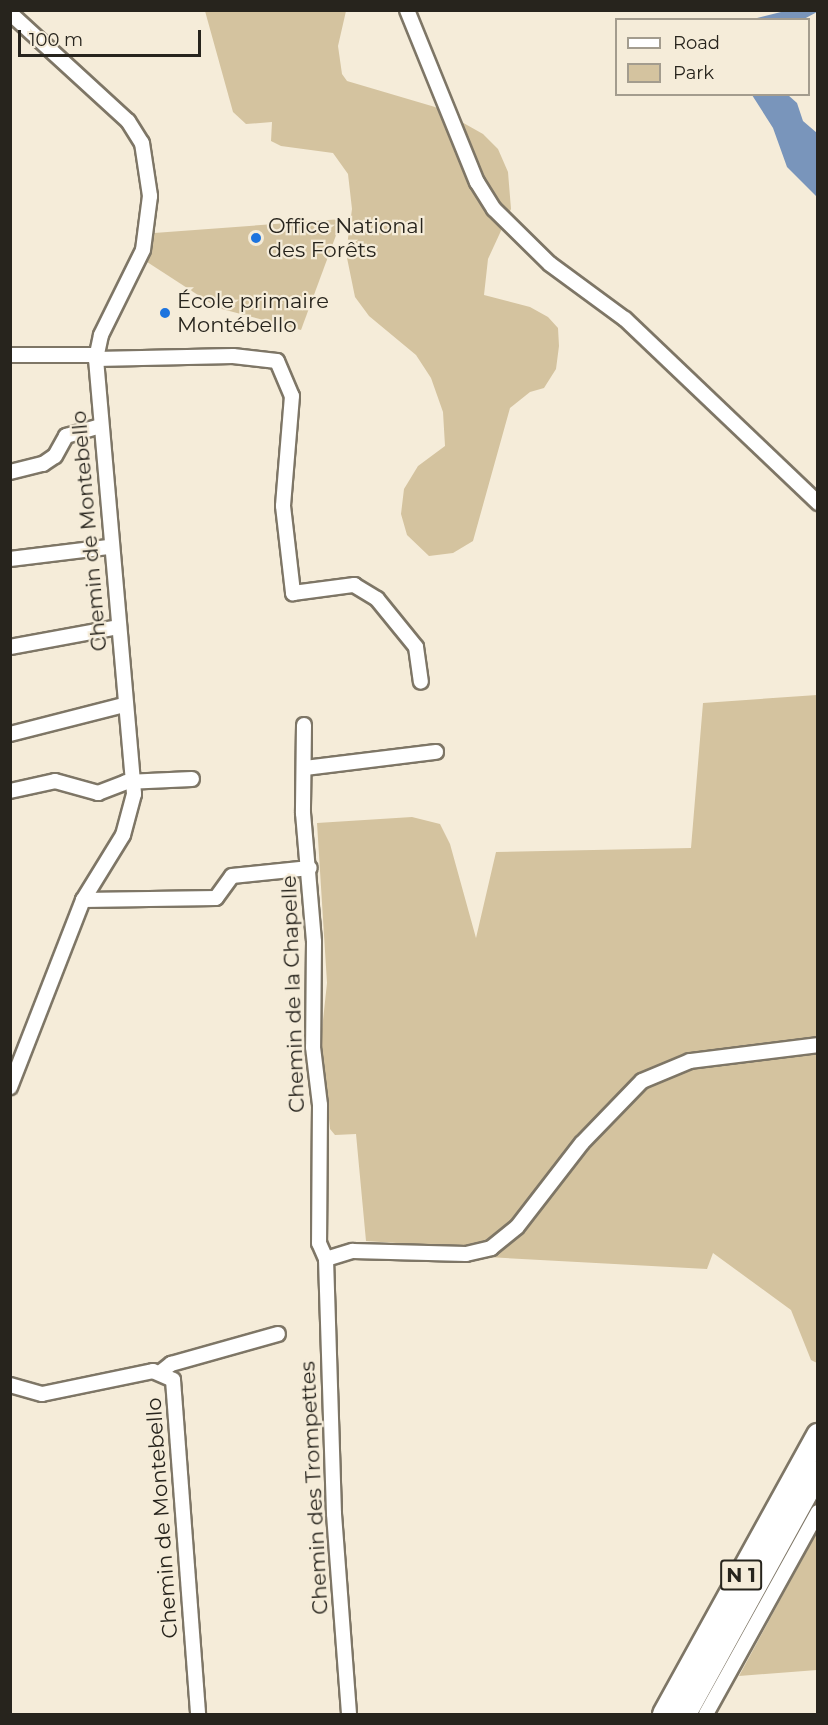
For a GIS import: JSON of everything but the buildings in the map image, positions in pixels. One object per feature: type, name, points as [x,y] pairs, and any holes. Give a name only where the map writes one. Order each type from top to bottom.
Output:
[{"type":"highway","name":"N 1","points":[[664,1714],[818,1435]]},
{"type":"highway","name":"N 1","points":[[685,1714],[818,1472]]},
{"type":"street","points":[[407,10],[477,182],[494,209],[550,264],[625,319],[818,503]]},
{"type":"street","name":"Chemin de Montebello","points":[[10,13],[128,121],[142,143],[150,196],[143,250],[96,357],[108,547],[119,627],[124,705],[133,781],[123,835],[83,900],[10,1087]]},
{"type":"street","points":[[10,355],[232,356],[277,361],[289,381],[293,413],[284,506],[293,593],[354,585],[377,599],[416,647],[421,682]]},
{"type":"street","points":[[10,472],[43,464],[54,456],[66,436],[100,426]]},
{"type":"street","points":[[10,559],[108,547]]},
{"type":"street","points":[[10,647],[119,627]]},
{"type":"street","points":[[10,734],[124,705]]},
{"type":"street","name":"Chemin de la Chapelle","points":[[304,725],[306,768],[303,813],[310,868],[313,1047],[320,1105],[319,1243],[326,1259]]},
{"type":"street","points":[[306,768],[436,752]]},
{"type":"street","points":[[10,791],[55,781],[98,793],[133,781],[192,779]]},
{"type":"street","points":[[83,900],[216,898],[235,875],[310,868]]},
{"type":"street","points":[[326,1259],[353,1251],[466,1254],[491,1248],[517,1227],[582,1143],[642,1081],[690,1061],[818,1046]]},
{"type":"street","name":"Chemin des Trompettes","points":[[326,1259],[334,1514],[349,1714]]},
{"type":"street","points":[[161,1372],[171,1364],[278,1334]]},
{"type":"street","name":"Chemin de Montebello","points":[[10,1385],[42,1394],[161,1372],[173,1380],[176,1392],[177,1466],[198,1714]]},
{"type":"street","points":[[706,1714],[818,1512]]},
{"type":"green space","points":[[205,11],[346,11],[338,46],[342,74],[347,81],[435,107],[483,134],[498,149],[508,172],[511,209],[488,259],[484,295],[530,307],[548,317],[558,328],[559,346],[556,369],[544,388],[530,392],[510,408],[473,541],[453,553],[429,556],[407,535],[401,514],[404,489],[418,466],[445,446],[443,412],[431,378],[416,355],[369,316],[355,297],[346,253],[352,209],[348,174],[333,153],[281,146],[271,141],[272,122],[246,124],[233,112]]},
{"type":"green space","points":[[342,219],[301,330],[218,308],[144,260],[154,233]]},
{"type":"green space","points":[[817,695],[817,1363],[811,1360],[791,1310],[713,1253],[707,1269],[487,1257],[515,1240],[590,1142],[583,1132],[499,1236],[472,1248],[366,1241],[356,1134],[335,1135],[330,1129],[321,1039],[327,983],[317,823],[412,817],[440,824],[450,844],[476,938],[496,852],[691,848],[703,703]]},
{"type":"green space","points":[[817,1532],[817,1670],[739,1676]]},
{"type":"water","points":[[789,10],[817,12],[806,18],[757,18]]},
{"type":"water","points":[[753,96],[789,96],[797,103],[803,121],[817,133],[817,197],[787,167],[773,128]]},
{"type":"place","name":"Office National des Forêts","points":[[256,238]]},
{"type":"place","name":"École primaire Montébello","points":[[165,313]]}]
